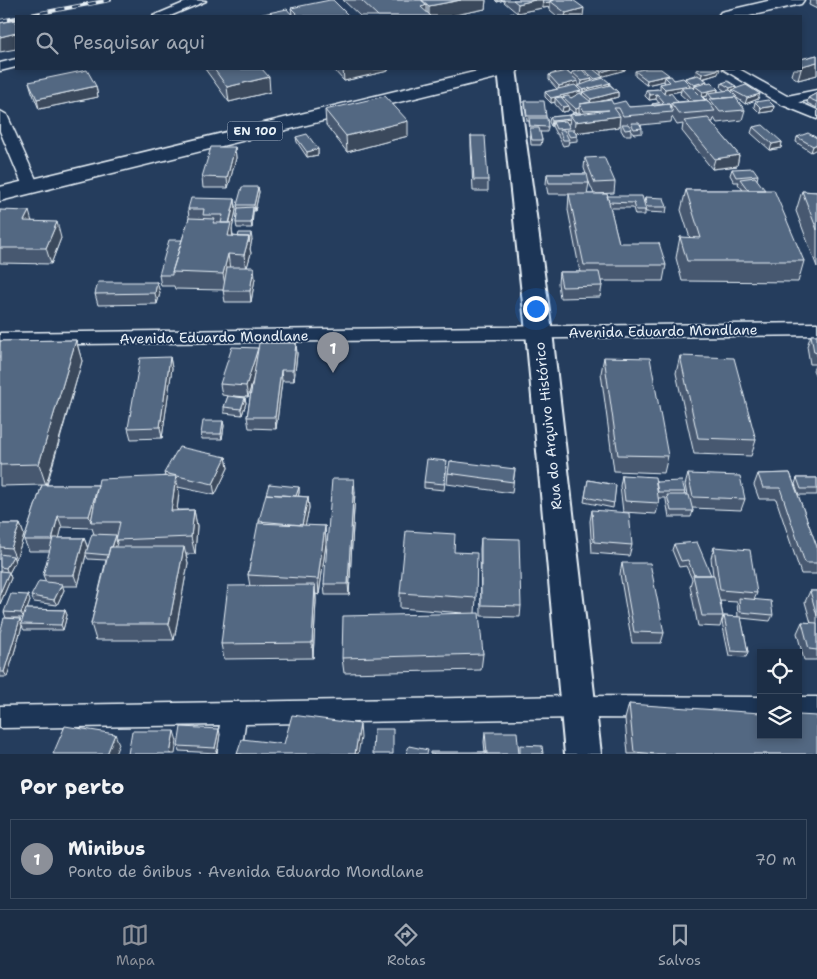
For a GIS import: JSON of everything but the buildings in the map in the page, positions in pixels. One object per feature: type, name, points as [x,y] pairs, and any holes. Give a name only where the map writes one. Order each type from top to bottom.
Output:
[{"type":"main road","points":[[731,15],[795,0]]},
{"type":"main road","name":"EN 100","points":[[0,194],[504,70]]},
{"type":"street","points":[[162,15],[200,1]]},
{"type":"street","points":[[0,67],[15,63]]},
{"type":"street","name":"Rua do Arquivo Histórico","points":[[508,70],[539,332],[582,754]]},
{"type":"street","points":[[732,70],[785,101],[817,114]]},
{"type":"street","points":[[785,101],[817,94]]},
{"type":"street","points":[[0,116],[31,186]]},
{"type":"street","name":"Avenida Eduardo Mondlane","points":[[0,339],[817,329]]},
{"type":"street","points":[[0,717],[577,707],[757,708]]},
{"type":"street","points":[[802,708],[817,708]]},
{"type":"street","points":[[228,754],[234,713]]},
{"type":"railway","points":[[30,15],[110,0]]},
{"type":"railway","points":[[0,21],[15,18]]},
{"type":"place","name":"Minibus","points":[[333,373]]}]
